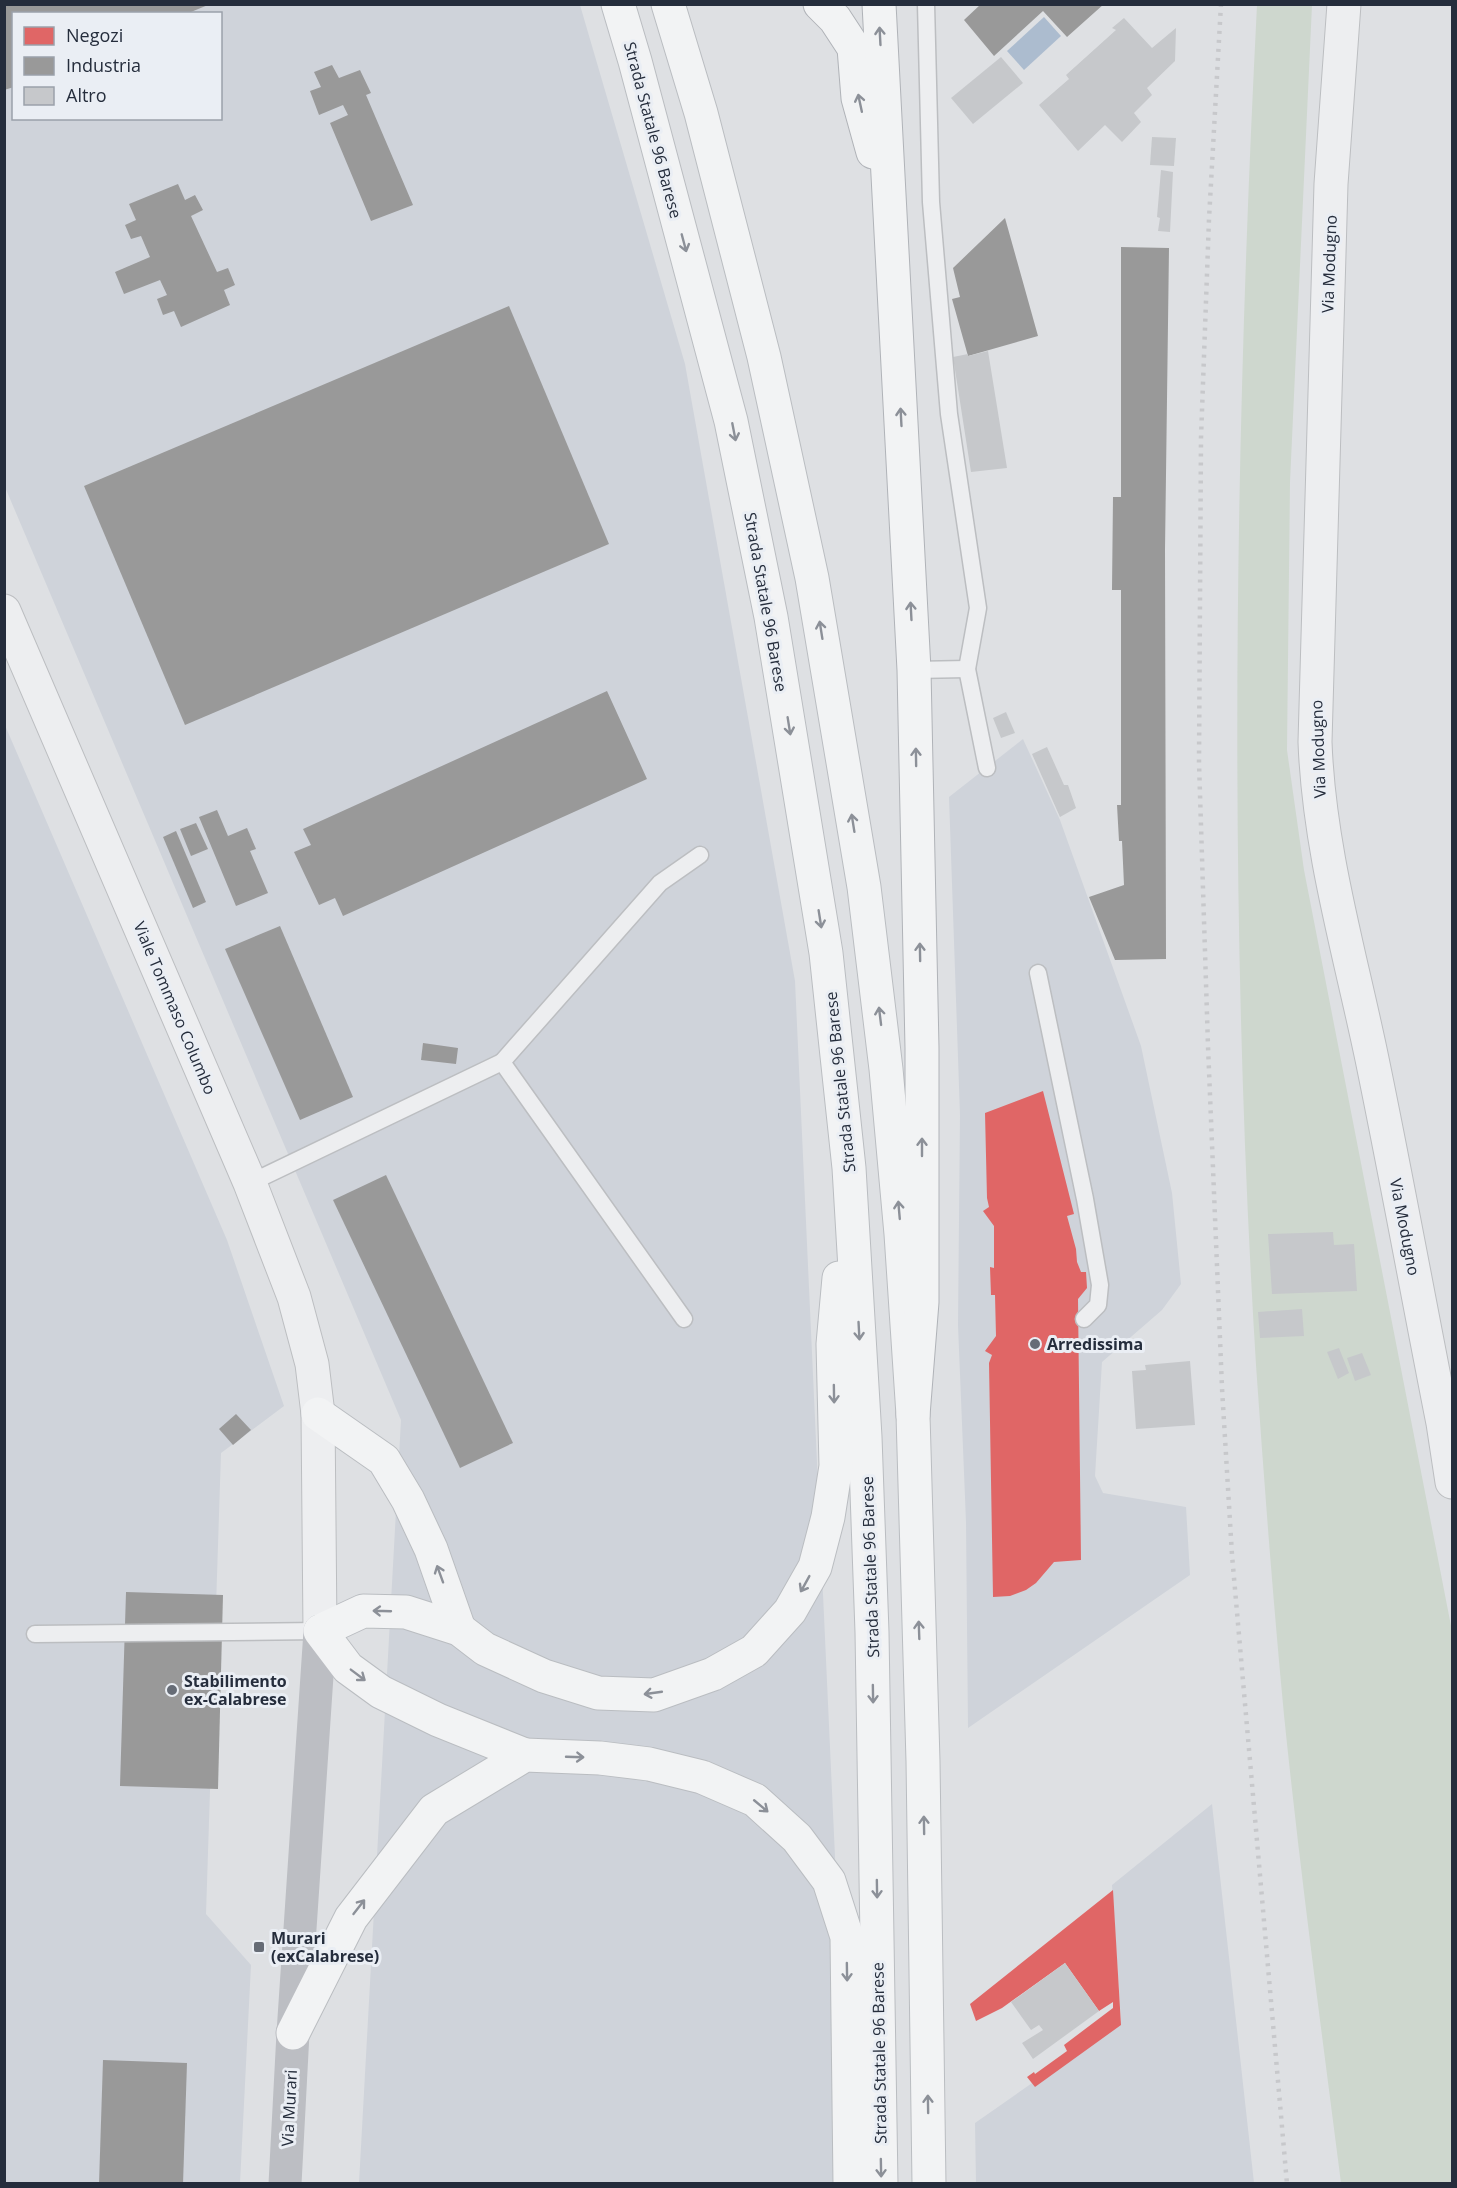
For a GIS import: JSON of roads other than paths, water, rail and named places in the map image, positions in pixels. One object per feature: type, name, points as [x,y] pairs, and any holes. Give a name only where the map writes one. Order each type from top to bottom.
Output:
[{"type":"main road","name":"Strada Statale 96 Barese","points":[[618,4],[731,421],[768,605],[826,953],[849,1168],[865,1437],[872,1632],[881,2184]]},
{"type":"main road","points":[[668,4],[704,124],[764,357],[812,578],[864,887],[884,1046],[901,1234],[913,1415],[923,1761],[929,2184]]},
{"type":"main road","points":[[820,4],[835,19],[854,48],[858,98],[891,220]]},
{"type":"main road","points":[[879,4],[914,670],[922,1048],[922,1302],[913,1415]]},
{"type":"main road","points":[[849,1168],[834,1344],[836,1466],[828,1517],[815,1567],[790,1611],[754,1651],[713,1674],[654,1695],[598,1693],[544,1676],[486,1649],[459,1629],[406,1612],[363,1611],[320,1630],[348,1668],[381,1692],[438,1720],[525,1755],[600,1758],[649,1764],[702,1777],[755,1800],[797,1838],[829,1881],[847,1937],[850,2184]]},
{"type":"main road","points":[[318,1414],[384,1460],[408,1500],[431,1549],[459,1629]]},
{"type":"main road","points":[[293,2033],[351,1918],[434,1810],[525,1755]]},
{"type":"street","name":"Via Modugno","points":[[1344,4],[1331,184],[1316,742],[1317,782],[1328,862],[1372,1058],[1443,1423],[1452,1482]]},
{"type":"street","name":"Viale Tommaso Columbo","points":[[4,611],[250,1183],[294,1297],[312,1364],[318,1414],[320,1630]]},
{"type":"street","name":"Via Murari","points":[[285,2184],[320,1630]]},
{"type":"lane","points":[[926,4],[931,202],[949,414],[978,608],[967,669],[987,768]]},
{"type":"lane","points":[[914,670],[967,669]]},
{"type":"lane","points":[[250,1183],[502,1062],[660,883],[700,855]]},
{"type":"lane","points":[[1038,973],[1083,1187],[1100,1285],[1098,1305],[1084,1319]]},
{"type":"lane","points":[[502,1062],[684,1319]]},
{"type":"lane","points":[[35,1634],[320,1630]]},
{"type":"water","points":[[1044,17],[1061,36],[1024,70],[1007,51]]},
{"type":"railway","points":[[1221,4],[1209,219],[1201,438],[1199,763],[1222,1388],[1232,1555],[1287,2184]]},
{"type":"place","name":"Arredissima","points":[[1035,1344]]},
{"type":"place","name":"Stabilimento ex-Calabrese","points":[[172,1690]]},
{"type":"place","name":"Murari (exCalabrese)","points":[[259,1947]]}]
